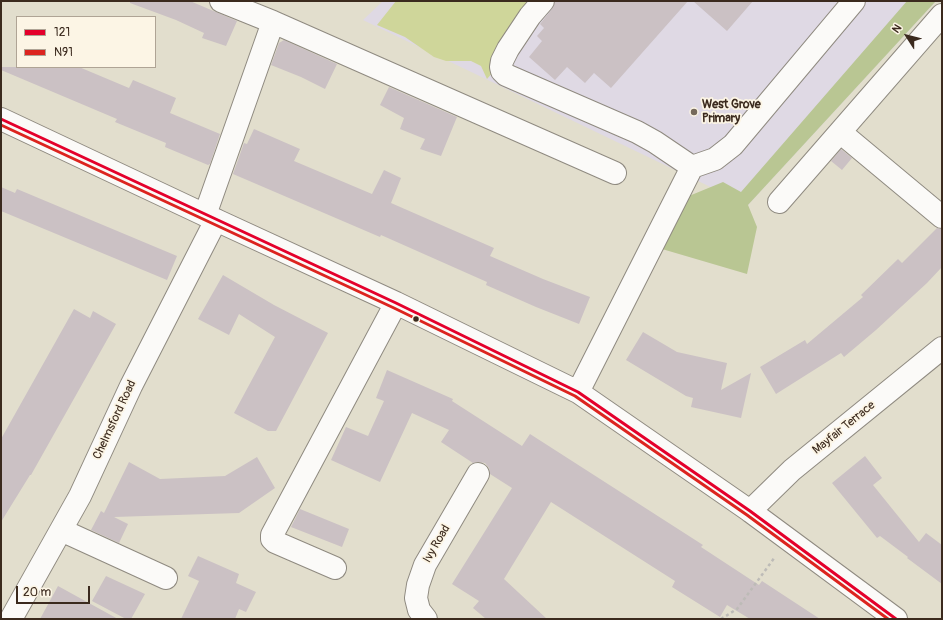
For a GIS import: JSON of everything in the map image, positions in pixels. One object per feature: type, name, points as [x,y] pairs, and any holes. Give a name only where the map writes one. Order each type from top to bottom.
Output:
[{"type":"street","points":[[221,1],[615,173]]},
{"type":"street","points":[[543,1],[530,16],[508,49],[502,61],[502,72],[637,132],[655,142],[692,167]]},
{"type":"street","points":[[578,392],[692,167],[715,159],[733,145],[854,1]]},
{"type":"street","points":[[779,202],[942,15]]},
{"type":"street","name":"Chelmsford Road","points":[[11,619],[80,496],[211,218],[272,22]]},
{"type":"street","points":[[1,119],[396,303],[578,392],[750,511],[896,619]]},
{"type":"street","points":[[840,132],[942,217]]},
{"type":"street","points":[[335,568],[275,542],[272,539],[272,535],[396,303]]},
{"type":"street","name":"Mayfair Terrace","points":[[750,511],[792,470],[942,348]]},
{"type":"street","name":"Ivy Road","points":[[426,619],[419,610],[416,598],[418,585],[425,565],[478,474]]},
{"type":"street","points":[[61,530],[166,578]]},
{"type":"path","points":[[721,619],[737,609],[767,566],[789,540]]},
{"type":"shaded area","name":"West Grove Primary","points":[[383,1],[936,1],[748,205],[363,20]]},
{"type":"green space","points":[[396,1],[555,1],[487,79],[481,66],[471,61],[446,61],[434,57],[405,37],[377,25]]},
{"type":"green space","points":[[907,1],[936,1],[748,205],[757,227],[747,274],[662,249],[689,196],[723,182],[741,192]]},
{"type":"building","points":[[130,1],[190,1],[237,21],[226,46],[202,38],[204,33],[176,20],[130,3]]},
{"type":"building","points":[[555,1],[688,1],[611,88],[594,73],[585,83],[567,67],[555,80],[529,57],[542,41],[537,36],[544,28],[540,24],[552,9]]},
{"type":"building","points":[[693,1],[753,1],[727,31]]},
{"type":"building","points":[[284,40],[337,64],[325,89],[301,77],[271,65],[279,43]]},
{"type":"building","points":[[1,67],[81,68],[129,88],[133,80],[176,98],[170,113],[220,134],[210,164],[208,165],[165,147],[166,143],[115,122],[117,119],[1,70]]},
{"type":"building","points":[[389,87],[457,117],[441,156],[420,149],[425,139],[400,129],[404,118],[380,105]]},
{"type":"building","points":[[254,129],[300,149],[294,161],[372,194],[384,170],[401,178],[391,203],[494,248],[490,256],[590,297],[579,324],[486,285],[487,282],[381,235],[380,237],[233,174],[244,143],[247,144]]},
{"type":"building","points":[[841,149],[852,158],[842,170],[831,161]]},
{"type":"building","points":[[1,187],[15,193],[17,189],[177,256],[167,280],[1,211]]},
{"type":"building","points":[[937,228],[942,229],[942,267],[927,283],[844,357],[841,353],[776,394],[760,367],[805,340],[807,344],[863,297],[861,295],[898,259],[902,263]]},
{"type":"building","points":[[223,275],[274,305],[328,333],[276,431],[268,431],[234,413],[275,337],[239,314],[229,335],[198,319]]},
{"type":"building","points":[[74,309],[90,318],[93,311],[116,324],[31,475],[1,522],[1,439]]},
{"type":"building","points":[[643,332],[677,352],[727,363],[721,390],[751,373],[741,418],[691,407],[693,398],[686,396],[626,360]]},
{"type":"building","points":[[387,370],[453,399],[452,401],[522,446],[530,434],[703,545],[701,547],[759,585],[762,581],[820,619],[750,619],[727,605],[720,617],[672,587],[675,581],[551,502],[504,579],[547,619],[486,619],[473,608],[479,601],[452,584],[512,488],[490,474],[489,468],[485,463],[473,463],[441,442],[449,430],[412,413],[380,482],[331,460],[346,427],[368,436],[384,401],[376,398]]},
{"type":"building","points":[[865,456],[882,478],[873,485],[919,542],[926,533],[942,545],[942,584],[880,536],[877,538],[832,483]]},
{"type":"building","points":[[257,457],[275,488],[239,513],[114,517],[128,524],[119,543],[91,530],[101,511],[104,513],[129,462],[160,479],[225,476]]},
{"type":"building","points":[[300,509],[349,529],[342,547],[291,527]]},
{"type":"building","points":[[198,556],[239,574],[236,583],[256,592],[246,612],[239,609],[235,619],[181,619],[199,581],[188,576]]},
{"type":"building","points":[[106,576],[145,594],[131,619],[126,619],[92,601]]},
{"type":"building","points":[[58,586],[118,619],[40,619]]},
{"type":"transit line","name":"121","points":[[1,119],[396,303],[578,392],[750,511],[896,619]]},
{"type":"transit line","name":"N91","points":[[1,125],[394,308],[575,396],[747,515],[888,619]]},
{"type":"place","name":"West Grove Primary","points":[[694,112]]}]
